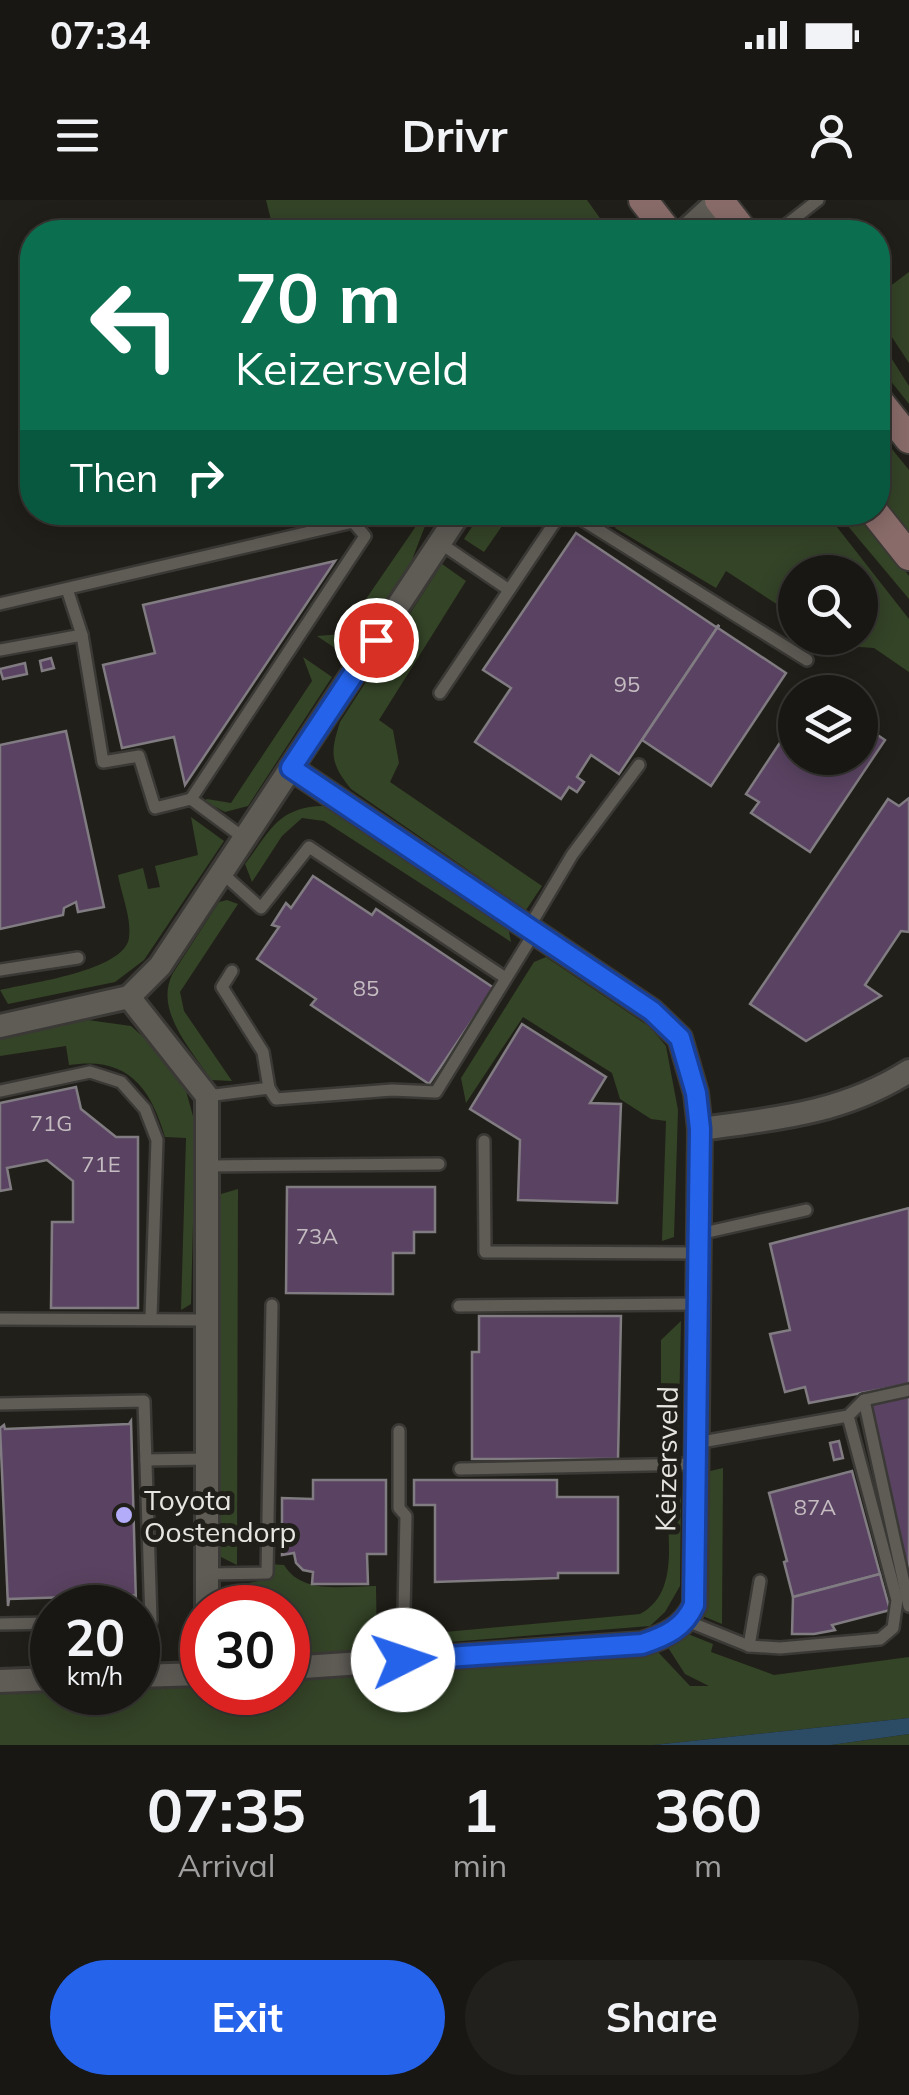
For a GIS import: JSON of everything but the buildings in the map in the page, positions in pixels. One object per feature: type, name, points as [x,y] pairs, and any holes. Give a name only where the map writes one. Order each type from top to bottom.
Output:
[{"type":"main road","points":[[643,200],[659,220]]},
{"type":"main road","points":[[719,200],[735,220]]},
{"type":"main road","points":[[890,415],[909,439]]},
{"type":"main road","points":[[884,525],[909,556]]},
{"type":"street","points":[[697,220],[719,200]]},
{"type":"street","points":[[0,1026],[128,997],[160,966],[452,525]]},
{"type":"street","name":"Keizersveld","points":[[291,768],[652,1011],[680,1038],[696,1093],[700,1129],[694,1605],[687,1622]]},
{"type":"street","points":[[128,997],[207,1096],[207,1585]]},
{"type":"street","points":[[700,1129],[813,1114],[881,1089],[909,1071]]},
{"type":"street","points":[[310,1666],[642,1644],[662,1638],[687,1622]]},
{"type":"street","points":[[0,1681],[30,1680]]},
{"type":"lane","points":[[792,220],[818,200]]},
{"type":"lane","points":[[0,604],[340,525]]},
{"type":"lane","points":[[67,588],[82,635],[103,762],[140,756],[154,808],[191,799],[366,536],[356,525]]},
{"type":"lane","points":[[440,692],[553,525]]},
{"type":"lane","points":[[590,525],[807,660]]},
{"type":"lane","points":[[440,543],[509,590]]},
{"type":"lane","points":[[0,650],[82,635]]},
{"type":"lane","points":[[232,971],[222,987],[263,1052],[269,1088],[276,1099],[392,1090],[436,1092],[572,855],[639,765]]},
{"type":"lane","points":[[191,799],[244,838]]},
{"type":"lane","points":[[222,872],[261,908],[309,847],[504,977]]},
{"type":"lane","points":[[0,970],[78,958]]},
{"type":"lane","points":[[0,1091],[90,1072],[121,1082],[145,1108],[156,1140],[151,1317]]},
{"type":"lane","points":[[207,1096],[269,1088]]},
{"type":"lane","points":[[484,1141],[485,1252],[699,1243],[806,1210]]},
{"type":"lane","points":[[208,1166],[438,1164]]},
{"type":"lane","points":[[459,1306],[698,1304]]},
{"type":"lane","points":[[207,1574],[267,1574],[272,1305]]},
{"type":"lane","points":[[0,1319],[208,1320]]},
{"type":"lane","points":[[460,1468],[696,1453],[848,1416],[864,1400],[909,1390]]},
{"type":"lane","points":[[864,1400],[909,1606]]},
{"type":"lane","points":[[0,1404],[144,1402],[150,1585]]},
{"type":"lane","points":[[687,1622],[749,1646],[780,1648],[880,1639],[893,1628],[898,1600],[848,1416]]},
{"type":"lane","points":[[399,1431],[399,1508],[406,1516],[403,1660]]},
{"type":"lane","points":[[146,1460],[207,1460]]},
{"type":"lane","points":[[749,1646],[760,1581]]},
{"type":"lane","points":[[0,1624],[30,1623]]},
{"type":"green space","points":[[266,200],[587,200],[601,220],[271,220]]},
{"type":"green space","points":[[909,272],[909,363],[890,334],[890,286]]},
{"type":"green space","points":[[890,356],[909,386],[909,404],[890,380]]},
{"type":"green space","points":[[890,447],[909,470],[909,535],[890,510]]},
{"type":"green space","points":[[417,525],[425,525],[410,565],[347,656],[317,636],[342,634]]},
{"type":"green space","points":[[473,525],[503,525],[484,552],[464,539]]},
{"type":"green space","points":[[835,525],[859,555],[778,555],[778,605],[726,571],[716,588],[615,528]]},
{"type":"green space","points":[[847,525],[870,525],[909,576],[909,599],[878,562],[878,555],[872,555]]},
{"type":"green space","points":[[442,564],[466,581],[379,720],[393,730],[399,763],[390,782],[542,886],[526,910],[351,789],[334,757],[340,722]]},
{"type":"green space","points":[[878,579],[909,619],[909,672],[878,651]]},
{"type":"green space","points":[[303,657],[332,677],[248,806],[225,812],[204,801],[231,803],[312,681]]},
{"type":"green space","points":[[323,806],[508,926],[511,942],[324,821],[302,818],[282,836],[252,882],[245,864],[276,823],[295,811]]},
{"type":"green space","points":[[191,817],[224,841],[144,960],[115,982],[8,1004],[0,990],[74,974],[111,959],[123,949],[129,938],[129,923],[118,875],[143,868],[148,889],[160,887],[155,866],[198,855]]},
{"type":"green space","points":[[219,902],[238,904],[180,992],[184,1011],[232,1081],[211,1080],[177,1029],[168,1001],[173,973]]},
{"type":"green space","points":[[546,957],[650,1027],[666,1046],[678,1110],[674,1237],[662,1241],[666,1121],[651,1119],[620,1099],[612,1073],[523,1017],[466,1103],[461,1078],[534,962]]},
{"type":"green space","points":[[88,1020],[131,1026],[183,1080],[193,1116],[195,1143],[191,1304],[181,1310],[186,1138],[165,1137],[143,1089],[121,1070],[89,1063],[69,1065],[66,1046],[0,1056],[0,1038]]},
{"type":"green space","points":[[238,1189],[237,1565],[221,1557],[221,1194]]},
{"type":"green space","points":[[681,1321],[678,1457],[661,1457],[661,1340]]},
{"type":"green space","points":[[723,1468],[722,1624],[698,1614],[708,1588],[706,1472]]},
{"type":"green space","points":[[681,1496],[680,1586],[665,1612],[650,1626],[437,1643],[434,1633],[640,1614],[653,1605],[666,1579],[667,1498]]},
{"type":"green space","points":[[268,1564],[284,1565],[292,1575],[313,1585],[376,1586],[377,1651],[310,1653],[310,1585],[238,1585],[264,1580]]},
{"type":"green space","points":[[683,1632],[713,1644],[711,1652],[774,1675],[909,1657],[909,1718],[654,1745],[0,1745],[0,1687],[30,1686],[30,1715],[160,1715],[160,1680],[180,1679],[180,1715],[310,1715],[310,1673],[658,1652],[690,1686],[709,1686],[685,1674],[667,1646]]},
{"type":"green space","points":[[909,1734],[909,1745],[831,1745]]},
{"type":"water","points":[[909,1718],[909,1734],[831,1745],[654,1745]]},
{"type":"place","name":"Toyota Oostendorp","points":[[124,1515]]},
{"type":"route","points":[[376,640],[291,768],[652,1011],[680,1038],[696,1093],[700,1129],[694,1605],[687,1622],[662,1638],[642,1644],[403,1660]]}]
